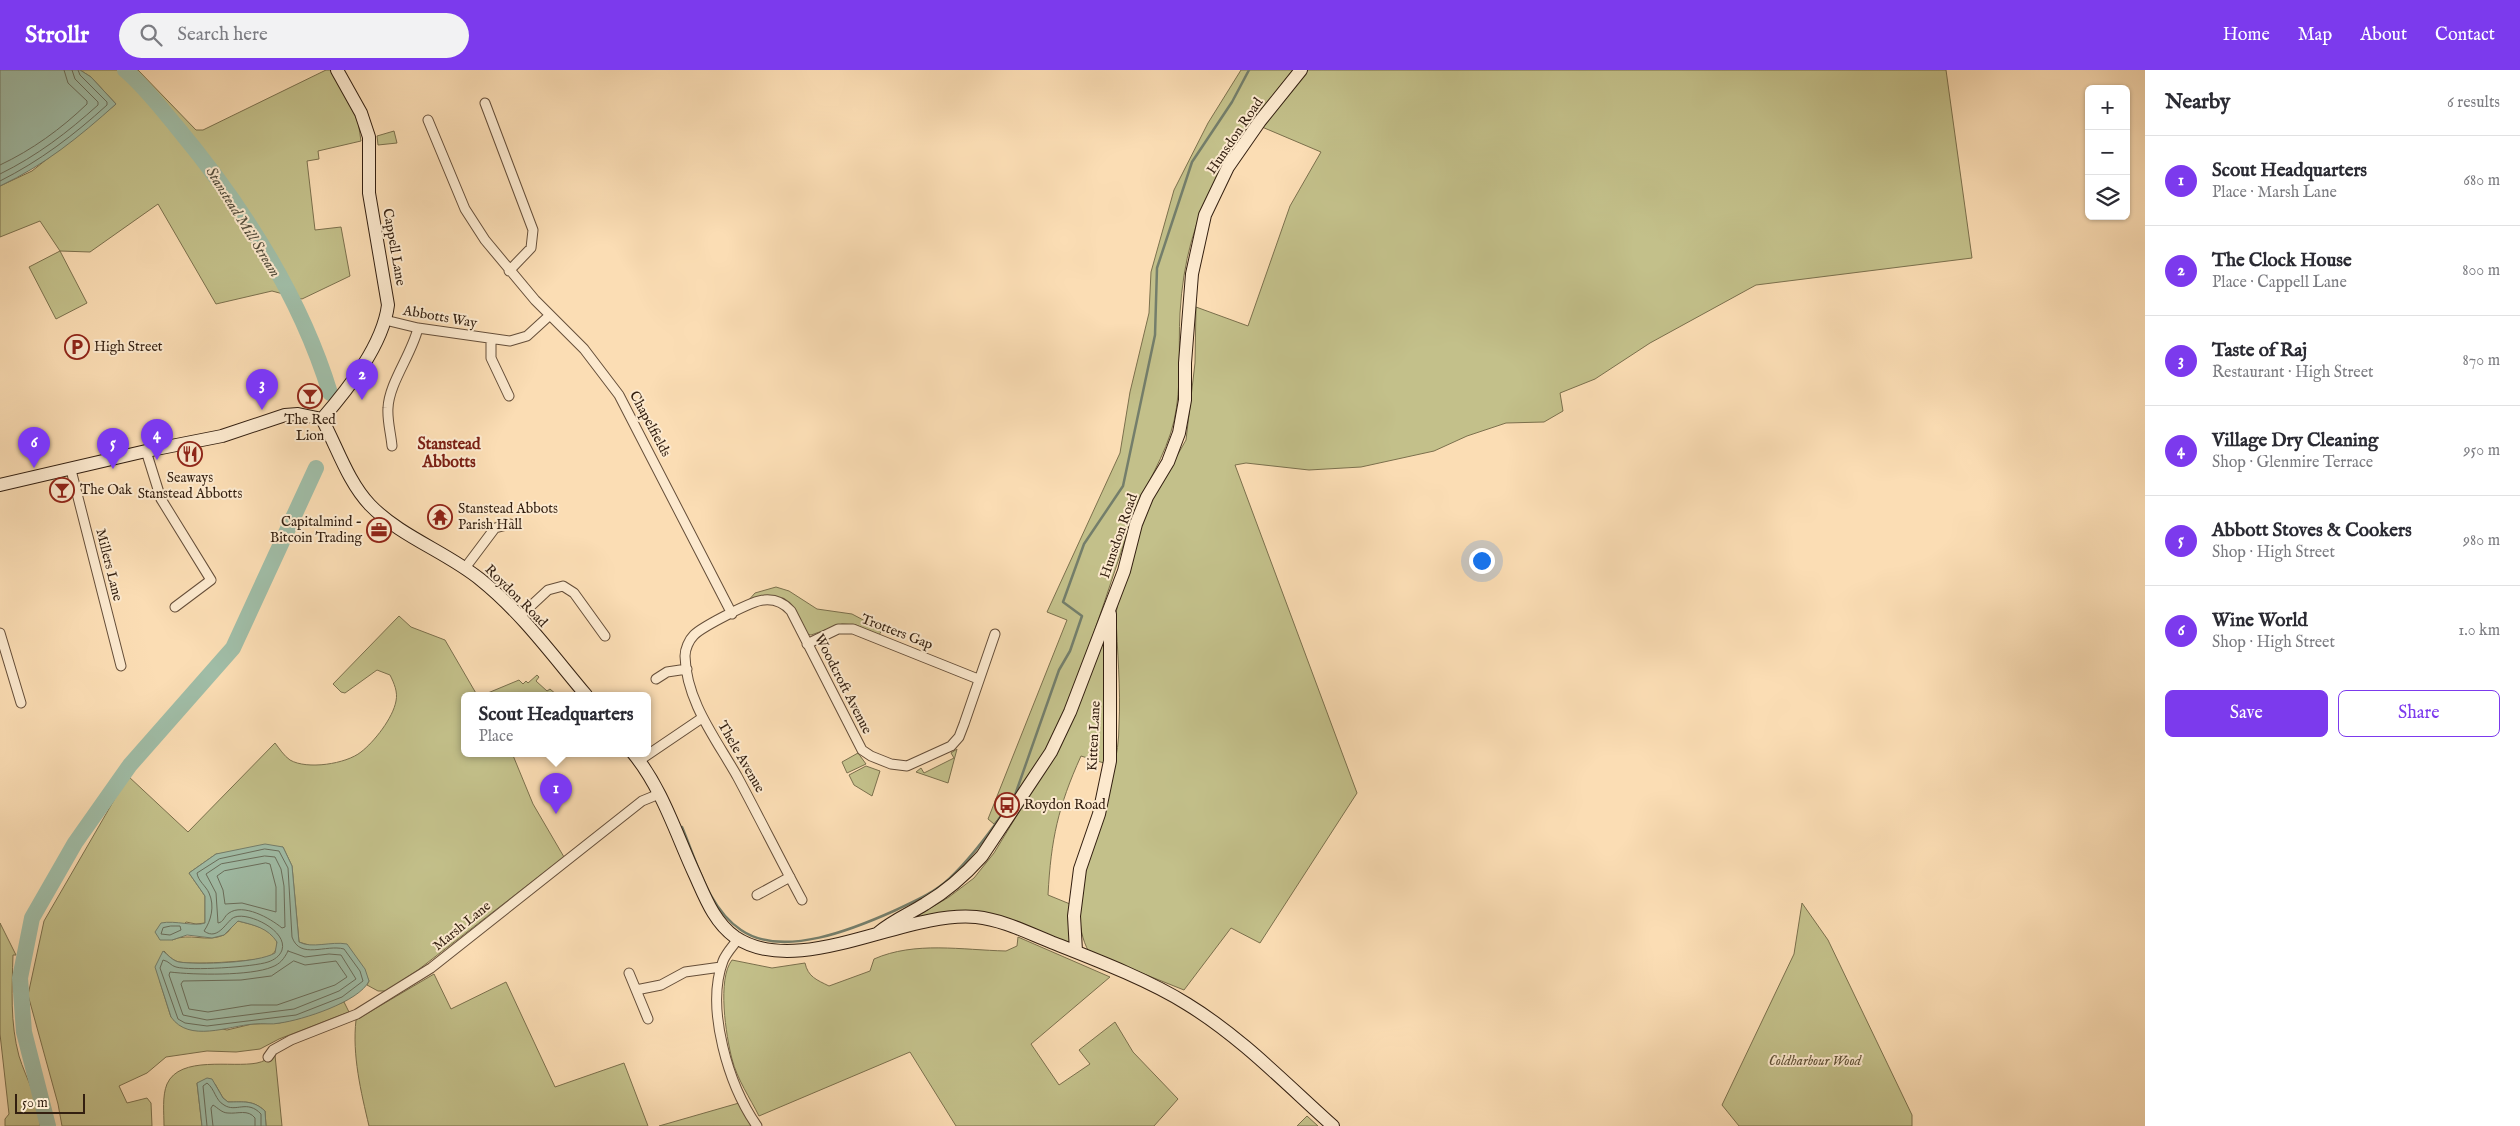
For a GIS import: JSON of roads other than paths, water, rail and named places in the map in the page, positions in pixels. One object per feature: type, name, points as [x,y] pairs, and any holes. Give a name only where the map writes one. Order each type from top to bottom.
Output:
[{"type":"main road","name":"Cappell Lane","points":[[322,419],[355,378],[385,320],[388,305],[369,193],[369,137],[362,112],[337,70]]},
{"type":"main road","name":"Hunsdon Road","points":[[878,933],[887,925],[943,893],[982,856],[1051,752],[1070,712],[1124,571],[1136,524],[1147,497],[1168,462],[1179,432],[1185,400],[1185,363],[1192,274],[1205,215],[1228,167],[1260,121],[1301,70]]},
{"type":"main road","points":[[0,485],[71,470],[146,450],[222,436],[292,414],[322,419]]},
{"type":"main road","name":"Roydon Road","points":[[322,419],[347,469],[370,504],[392,522],[465,568],[498,595],[583,692]]},
{"type":"main road","name":"Kitten Lane","points":[[1076,951],[1074,916],[1080,868],[1099,814],[1110,761],[1110,608]]},
{"type":"main road","points":[[636,757],[659,794],[710,908],[725,928],[738,939],[765,949],[791,951],[820,948],[949,918],[976,918],[1006,924],[1076,951],[1189,1005],[1239,1042],[1332,1126]]},
{"type":"street","points":[[486,102],[534,230],[531,248],[509,271]]},
{"type":"street","name":"Chapelfields","points":[[428,120],[465,209],[485,240],[509,271],[584,349],[619,394],[732,614]]},
{"type":"street","name":"Abbotts Way","points":[[385,320],[418,328],[510,341],[521,339],[532,333],[550,315]]},
{"type":"street","points":[[392,446],[388,408],[390,395],[414,346],[418,328]]},
{"type":"street","name":"Abbotts Way","points":[[491,339],[491,358],[509,396]]},
{"type":"street","points":[[146,450],[161,499],[211,580],[175,607]]},
{"type":"street","name":"Millers Lane","points":[[71,470],[121,666]]},
{"type":"street","points":[[465,568],[495,528],[510,524]]},
{"type":"street","points":[[518,617],[548,590],[563,586],[574,593],[605,636]]},
{"type":"street","name":"Woodcroft Avenue","points":[[702,718],[694,697],[687,669],[685,653],[691,638],[701,630],[759,600],[770,600],[781,603],[791,611],[862,750],[870,756],[891,764],[907,766],[916,764],[956,742],[995,634]]},
{"type":"street","name":"Trotters Gap","points":[[807,644],[838,629],[852,629],[978,679]]},
{"type":"street","points":[[0,634],[21,703]]},
{"type":"street","points":[[656,679],[668,672],[687,669]]},
{"type":"street","name":"Thele Avenue","points":[[651,748],[702,718],[726,758],[802,900]]},
{"type":"street","name":"Marsh Lane","points":[[268,1057],[273,1050],[291,1040],[357,1014],[431,968],[642,801],[659,794]]},
{"type":"street","points":[[757,895],[790,877]]},
{"type":"street","points":[[738,939],[727,954],[721,967],[718,997],[721,1037],[731,1074],[757,1126]]},
{"type":"street","points":[[636,990],[661,985],[686,972],[721,967]]},
{"type":"street","points":[[629,973],[648,1019]]},
{"type":"water","points":[[0,70],[80,70],[91,77],[116,104],[89,128],[47,160],[0,186]]},
{"type":"water","points":[[265,844],[283,847],[292,866],[299,942],[310,945],[347,944],[365,969],[369,981],[363,989],[342,1003],[315,1014],[290,1021],[210,1031],[198,1031],[179,1025],[171,1017],[155,967],[163,951],[179,962],[242,961],[275,953],[277,942],[265,930],[238,921],[224,935],[212,938],[187,935],[172,940],[160,940],[155,932],[161,923],[205,923],[205,896],[189,873],[216,854]]},
{"type":"water","points":[[207,1078],[212,1079],[223,1098],[228,1102],[252,1103],[261,1107],[265,1111],[266,1126],[202,1126],[197,1083]]},
{"type":"waterway","name":"Stanstead Mill Stream","points":[[125,70],[146,90],[200,156],[266,252],[302,321],[330,393]]},
{"type":"waterway","points":[[1015,795],[1059,670],[1070,651],[1082,616],[1063,602],[1084,544],[1123,486],[1155,335],[1157,268],[1192,162],[1232,102],[1249,70]]},
{"type":"waterway","points":[[48,1126],[24,1032],[20,978],[32,918],[75,843],[130,765],[233,648],[316,468]]},
{"type":"waterway","points":[[682,827],[705,883],[720,910],[741,930],[758,938],[777,942],[819,938],[840,932],[861,925],[931,893],[964,864],[1004,812]]},
{"type":"place","name":"High Street","points":[[77,347]]},
{"type":"place","name":"The Red Lion","points":[[310,396]]},
{"type":"place","name":"The Clock House","points":[[362,400]]},
{"type":"place","name":"Taste of Raj","points":[[262,410]]},
{"type":"place","name":"Seaways Stanstead Abbotts","points":[[190,454]]},
{"type":"place","name":"Village Dry Cleaning","points":[[157,460]]},
{"type":"place","name":"Wine World","points":[[34,468]]},
{"type":"place","name":"Abbott Stoves & Cookers","points":[[113,469]]},
{"type":"place","name":"The Oak","points":[[62,490]]},
{"type":"place","name":"Stanstead Abbots Parish Hall","points":[[440,517]]},
{"type":"place","name":"Capitalmind - Bitcoin Trading","points":[[379,530]]},
{"type":"place","name":"Roydon Road","points":[[1007,805]]},
{"type":"place","name":"Scout Headquarters","points":[[556,814]]},
{"type":"district","name":"Stanstead Abbotts","points":[[449,454]]},
{"type":"park label","name":"Coldharbour Wood","points":[[1815,1061]]}]
